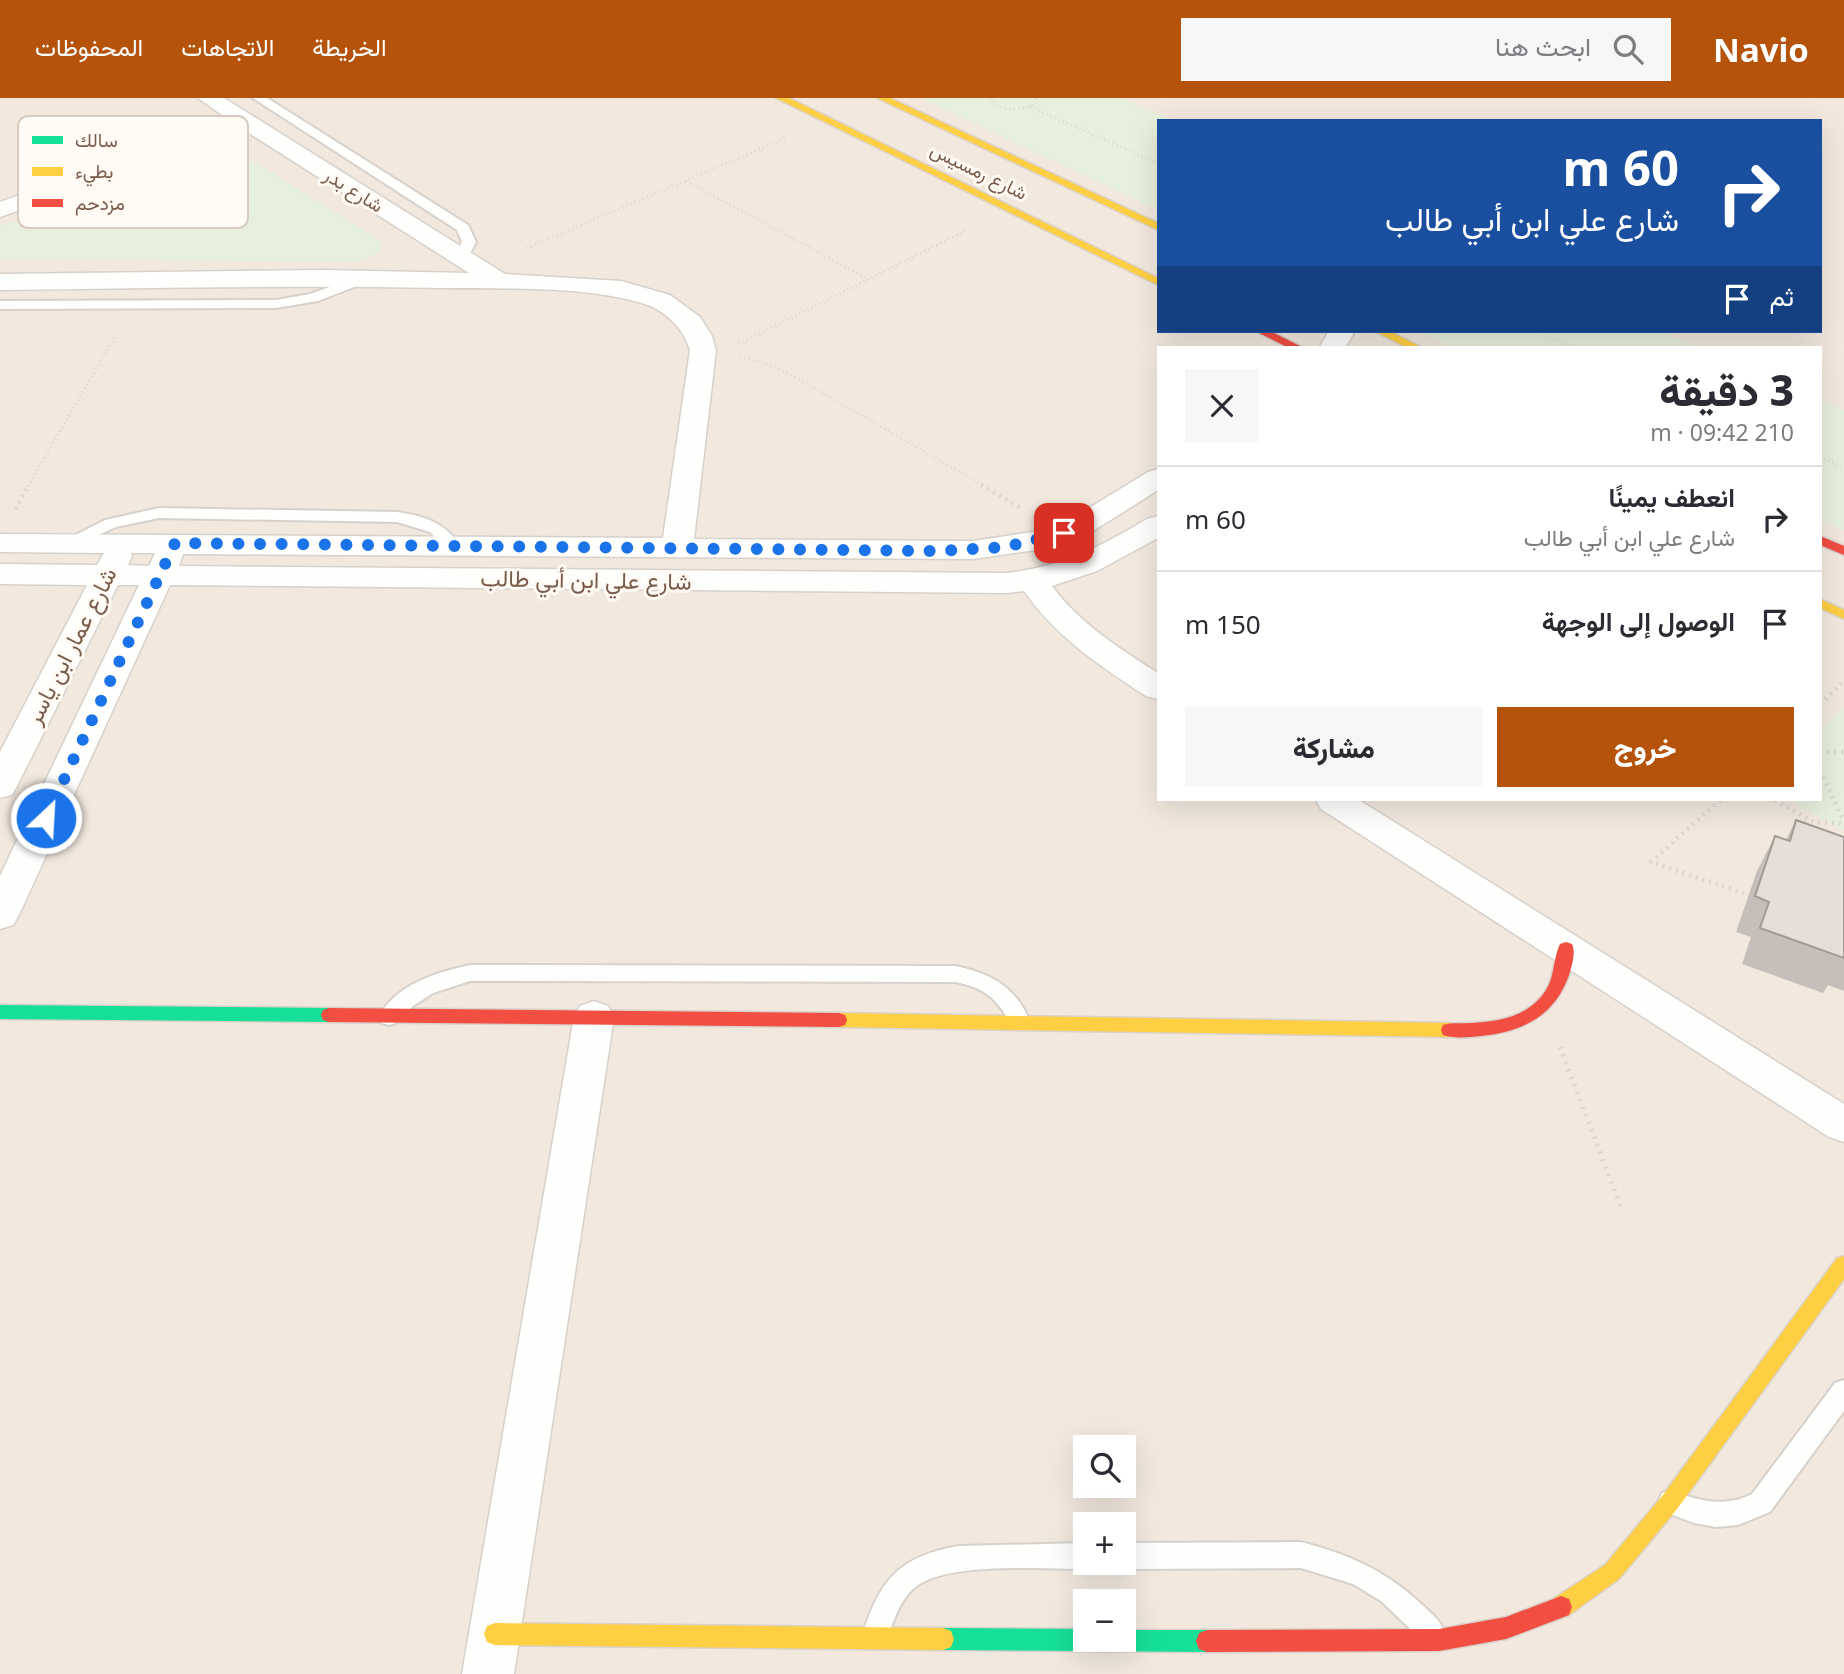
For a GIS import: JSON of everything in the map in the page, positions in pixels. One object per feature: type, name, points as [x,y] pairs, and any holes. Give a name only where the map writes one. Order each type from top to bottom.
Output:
[{"type":"street","name":"شارع بدر","points":[[209,98],[236,116]]},
{"type":"street","name":"شارع رمسيس","points":[[781,98],[1157,282]]},
{"type":"street","name":"شارع رمسيس","points":[[881,98],[1157,227]]},
{"type":"street","name":"شارع بدر","points":[[248,124],[480,269]]},
{"type":"street","points":[[0,210],[18,204]]},
{"type":"street","points":[[0,282],[362,279],[480,269],[641,294],[661,301],[691,323],[711,351],[677,549]]},
{"type":"street","points":[[1265,333],[1294,346]]},
{"type":"street","points":[[1384,333],[1413,346]]},
{"type":"street","name":"شارع علي ابن أبي طالب","points":[[0,543],[973,550],[1036,541],[1064,533],[1093,520],[1157,479]]},
{"type":"street","name":"شارع علي ابن أبي طالب","points":[[0,574],[980,583],[1033,581],[1055,577],[1095,563],[1157,526]]},
{"type":"street","points":[[1822,541],[1844,551]]},
{"type":"street","name":"شارع عمار ابن ياسر","points":[[0,786],[124,543]]},
{"type":"street","name":"شارع عمار ابن ياسر","points":[[0,915],[175,543]]},
{"type":"street","points":[[1033,581],[1045,600],[1080,636],[1157,687]]},
{"type":"street","points":[[1822,604],[1844,615]]},
{"type":"street","points":[[1335,801],[1844,1125]]},
{"type":"street","points":[[0,1012],[1020,1022],[1479,1031],[1504,1027],[1527,1019],[1545,1007],[1559,990],[1566,969],[1566,948]]},
{"type":"street","points":[[594,1017],[491,1654],[874,1640],[1269,1658],[1439,1640],[1506,1628],[1565,1605],[1612,1572],[1670,1502],[1844,1265]]},
{"type":"lane","points":[[259,98],[463,228],[480,269]]},
{"type":"lane","points":[[0,305],[276,304],[313,298],[362,279]]},
{"type":"lane","points":[[68,543],[111,523],[159,513],[397,517],[433,526],[452,546]]},
{"type":"lane","points":[[389,1017],[400,1003],[432,983],[470,973],[942,974],[971,977],[998,989],[1016,1010],[1020,1022]]},
{"type":"lane","points":[[1670,1502],[1710,1516],[1746,1512],[1761,1503],[1844,1391]]},
{"type":"lane","points":[[1136,1556],[1301,1555],[1333,1563],[1362,1575],[1390,1592],[1439,1640]]},
{"type":"lane","points":[[874,1640],[880,1615],[892,1592],[911,1575],[933,1563],[957,1557],[1073,1556]]},
{"type":"path","points":[[992,98],[993,103],[1006,109],[1030,107],[1035,104],[1037,98]]},
{"type":"path","points":[[1030,107],[1157,163]]},
{"type":"path","points":[[480,269],[828,121]]},
{"type":"path","points":[[686,181],[868,279]]},
{"type":"path","points":[[711,351],[868,279],[979,224]]},
{"type":"path","points":[[14,510],[134,305]]},
{"type":"path","points":[[1542,333],[1571,346]]},
{"type":"path","points":[[711,351],[762,362],[797,378],[1064,533]]},
{"type":"path","points":[[1822,458],[1844,468]]},
{"type":"path","points":[[1822,702],[1844,681]]},
{"type":"path","points":[[1822,752],[1844,752]]},
{"type":"path","points":[[1777,801],[1815,823],[1844,822],[1822,775]]},
{"type":"path","points":[[1719,801],[1651,862],[1749,895]]},
{"type":"path","points":[[1545,1007],[1622,1210]]},
{"type":"shaded area","points":[[0,98],[1844,98],[1844,1674],[0,1674]]},
{"type":"green space","points":[[920,98],[1121,98],[1169,119],[1157,119],[1157,210]]},
{"type":"green space","points":[[248,160],[260,165],[379,240],[382,246],[379,253],[357,262],[0,259],[0,226],[18,220],[18,228],[248,228]]},
{"type":"green space","points":[[1421,333],[1665,333],[1696,346],[1451,346]]},
{"type":"green space","points":[[1822,401],[1844,410],[1844,530],[1822,520]]},
{"type":"green space","points":[[1844,708],[1844,831],[1791,801],[1822,801],[1822,728]]},
{"type":"building","points":[[1796,820],[1844,837],[1844,958],[1760,928],[1769,902],[1755,896],[1775,836],[1790,841]]},
{"type":"traffic: fast","points":[[0,1012],[329,1015]]},
{"type":"traffic: fast","points":[[943,1639],[1207,1641]]},
{"type":"traffic: slow","points":[[781,98],[1157,282]]},
{"type":"traffic: slow","points":[[882,98],[1157,227]]},
{"type":"traffic: slow","points":[[1384,333],[1413,346]]},
{"type":"traffic: slow","points":[[1822,604],[1844,615]]},
{"type":"traffic: slow","points":[[839,1020],[1449,1030]]},
{"type":"traffic: slow","points":[[1561,1607],[1612,1572],[1670,1502],[1844,1264]]},
{"type":"traffic: slow","points":[[495,1634],[943,1639]]},
{"type":"traffic: jam","points":[[1265,333],[1294,346]]},
{"type":"traffic: jam","points":[[1822,541],[1844,551]]},
{"type":"traffic: jam","points":[[1449,1030],[1493,1028],[1529,1017],[1543,1006],[1554,991],[1562,972],[1566,948]]},
{"type":"traffic: jam","points":[[329,1015],[839,1020]]},
{"type":"traffic: jam","points":[[1207,1641],[1439,1640],[1506,1628],[1561,1607]]},
{"type":"route","points":[[46,818],[175,543],[940,551],[1005,547],[1064,533]]}]
